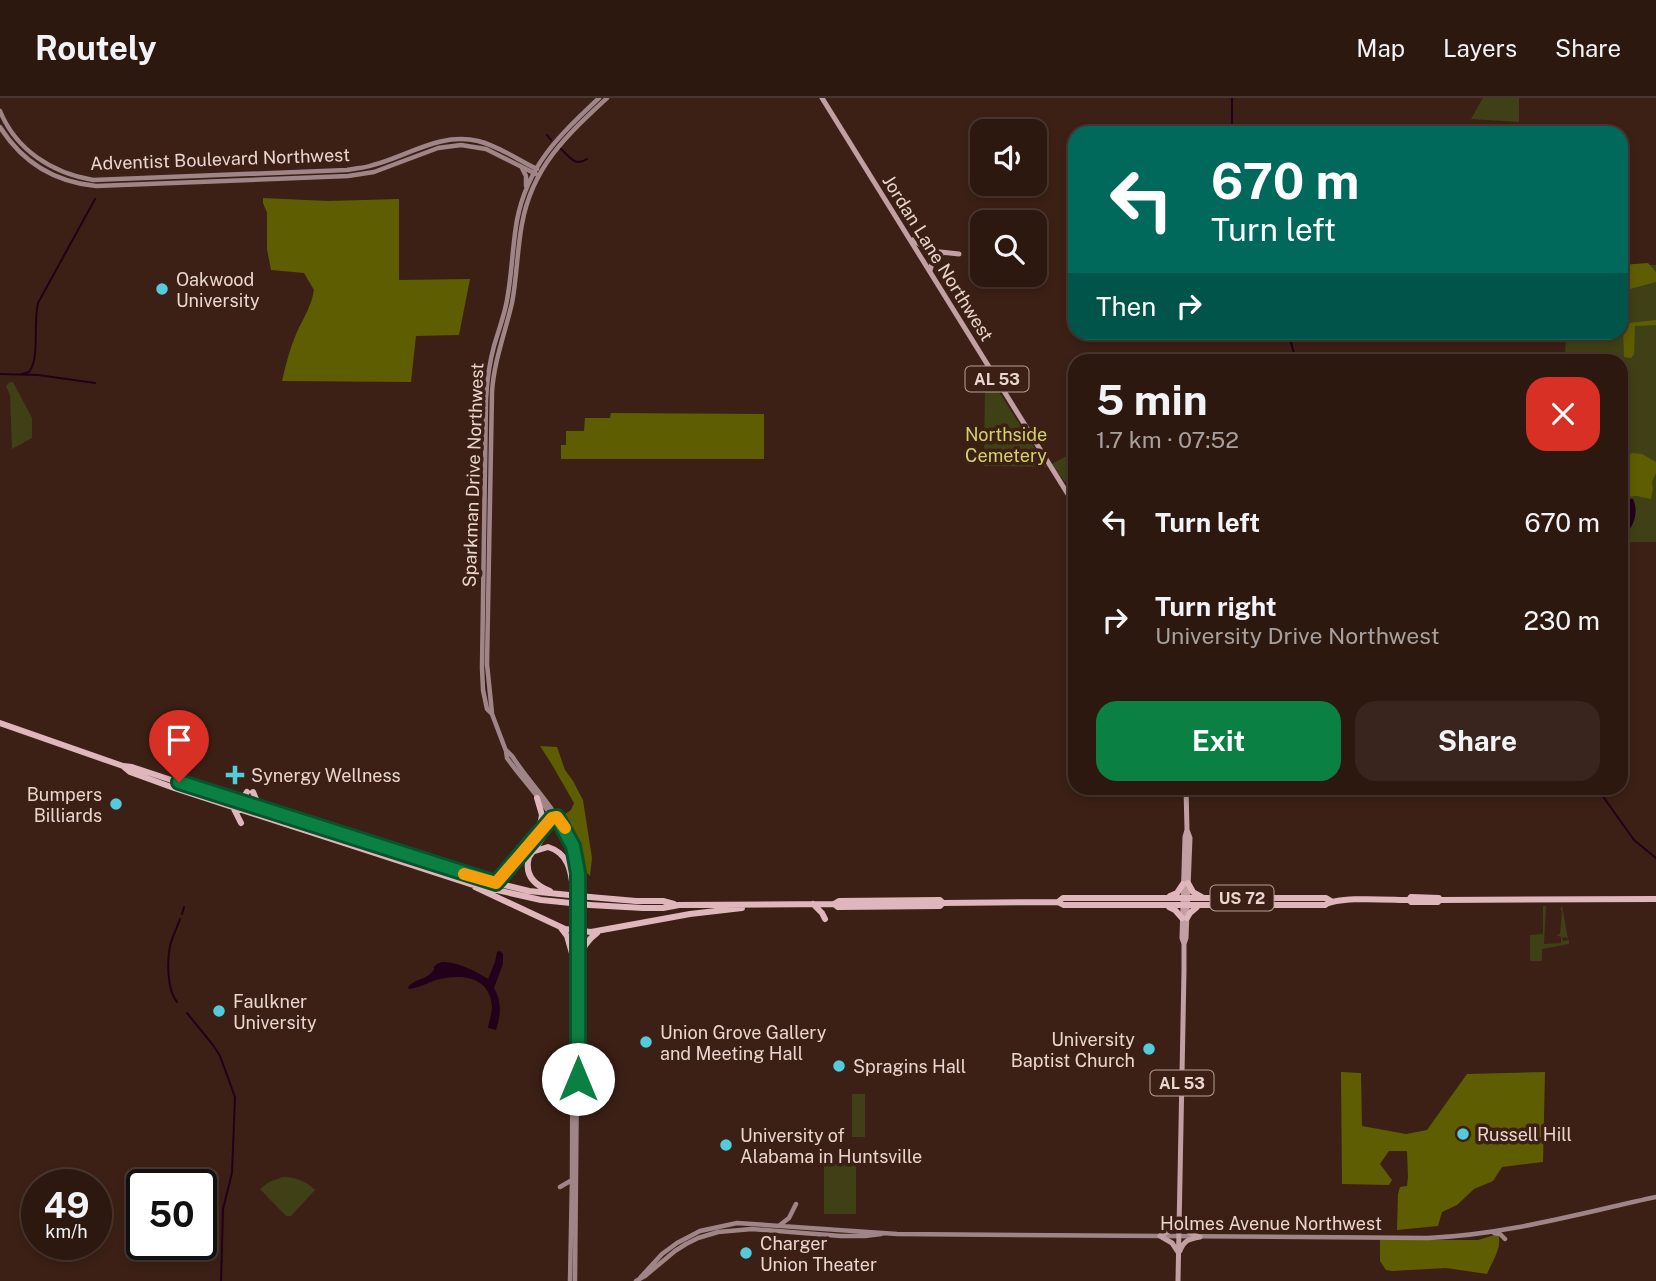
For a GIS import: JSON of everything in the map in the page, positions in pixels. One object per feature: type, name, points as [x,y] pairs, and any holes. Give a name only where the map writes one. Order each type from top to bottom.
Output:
[{"type":"highway","name":"US 72","points":[[0,723],[122,766],[130,772],[470,884],[541,900],[560,898]]},
{"type":"highway","points":[[241,822],[235,805],[250,792],[260,809]]},
{"type":"highway","points":[[537,798],[542,815],[539,833]]},
{"type":"highway","name":"US 72","points":[[235,805],[260,809],[496,883],[560,898],[590,901],[663,901],[679,905]]},
{"type":"highway","points":[[496,883],[539,833],[555,819]]},
{"type":"highway","points":[[555,819],[527,864],[530,878],[539,887],[560,898]]},
{"type":"highway","points":[[533,852],[548,847],[561,853],[568,864],[573,889]]},
{"type":"highway","points":[[470,884],[560,927],[590,932],[690,914],[781,904]]},
{"type":"highway","points":[[1199,905],[1185,918],[1164,902],[1186,884],[1203,898]]},
{"type":"highway","name":"US 72","points":[[1185,902],[1203,898],[1326,898],[1331,901],[1409,900],[1411,897],[1437,897],[1440,900],[1656,898]]},
{"type":"highway","name":"US 72","points":[[834,904],[838,907],[883,906],[901,900],[943,903],[1058,902],[1063,898],[1185,902],[1199,905],[1325,905],[1331,901]]},
{"type":"highway","name":"US 72","points":[[590,901],[613,907],[663,908],[679,905],[834,904],[839,901],[940,906],[943,903]]},
{"type":"highway","name":"US 72","points":[[613,907],[645,905],[649,901]]},
{"type":"highway","points":[[813,904],[825,919]]},
{"type":"highway","points":[[560,927],[576,958]]},
{"type":"highway","points":[[576,958],[590,938],[601,930]]},
{"type":"main road","name":"Sparkman Drive Northwest","points":[[576,1281],[576,958],[571,856],[555,819],[507,758],[492,714],[487,664],[493,382],[512,301],[523,218],[543,155],[599,98]]},
{"type":"main road","name":"Sparkman Drive Northwest","points":[[492,714],[487,709],[482,668],[487,384],[494,345],[507,302],[517,221],[525,194],[537,172],[564,139],[607,98]]},
{"type":"main road","name":"Jordan Lane Northwest","points":[[822,98],[1068,494]]},
{"type":"main road","name":"Adventist Boulevard Northwest","points":[[0,111],[19,142],[34,156],[45,164],[83,178],[102,180],[347,170],[374,165],[450,139],[480,142],[537,172]]},
{"type":"main road","name":"Adventist Boulevard Northwest","points":[[0,127],[28,160],[44,171],[64,180],[96,186],[365,174],[392,167],[438,148],[455,146],[486,149],[518,162]]},
{"type":"main road","points":[[518,162],[531,163],[543,155]]},
{"type":"main road","points":[[518,162],[526,176],[525,194]]},
{"type":"main road","points":[[96,186],[123,183],[125,179]]},
{"type":"main road","points":[[905,231],[919,245],[931,251],[959,254]]},
{"type":"main road","points":[[930,271],[933,259],[942,254]]},
{"type":"main road","name":"Sparkman Drive Northwest","points":[[506,751],[512,755],[573,846],[577,859],[575,930]]},
{"type":"main road","name":"AL 53","points":[[1178,1281],[1186,795]]},
{"type":"main road","name":"Sparkman Drive Northwest","points":[[570,1281],[576,958]]},
{"type":"main road","points":[[559,1187],[572,1180]]},
{"type":"main road","name":"Holmes Avenue Northwest","points":[[638,1280],[686,1244],[718,1231],[752,1229],[841,1236],[1456,1237],[1656,1197]]},
{"type":"main road","points":[[776,1226],[786,1222],[796,1203]]},
{"type":"main road","points":[[1160,1236],[1179,1222],[1200,1237]]},
{"type":"main road","name":"Holmes Avenue Northwest","points":[[638,1280],[662,1254],[677,1243],[700,1231],[737,1223],[882,1234]]},
{"type":"main road","points":[[1490,1232],[1505,1238],[1515,1227]]},
{"type":"main road","points":[[1160,1236],[1172,1243],[1179,1254]]},
{"type":"main road","points":[[1179,1254],[1186,1240],[1200,1237]]},
{"type":"green space","points":[[1483,98],[1519,98],[1519,122],[1471,119]]},
{"type":"green space","points":[[1628,265],[1656,265],[1656,542],[1628,542],[1628,354],[1565,354],[1566,340],[1628,340]]},
{"type":"green space","name":"Northside Cemetery","points":[[987,378],[990,378],[1047,467],[984,466]]},
{"type":"green space","points":[[13,382],[32,418],[32,438],[12,449],[10,395],[6,386]]},
{"type":"green space","points":[[1068,455],[1068,481],[1065,482],[1052,464]]},
{"type":"green space","points":[[1543,906],[1546,906],[1544,944],[1561,943],[1561,937],[1556,935],[1560,934],[1562,906],[1568,939],[1562,938],[1563,941],[1569,940],[1569,944],[1542,949],[1542,961],[1530,961],[1530,935],[1543,934]]},
{"type":"green space","points":[[852,1094],[865,1094],[865,1137],[852,1137]]},
{"type":"green space","points":[[856,1163],[856,1214],[824,1214],[824,1164]]},
{"type":"green space","points":[[283,1177],[300,1180],[315,1190],[291,1216],[286,1216],[260,1189]]},
{"type":"shaded area","points":[[263,198],[328,201],[399,199],[399,280],[470,279],[459,335],[416,336],[411,382],[282,381],[292,344],[314,290],[304,273],[271,270],[267,249],[267,213]]},
{"type":"shaded area","points":[[1648,263],[1656,272],[1656,282],[1628,289],[1628,264]]},
{"type":"shaded area","points":[[1656,320],[1656,325],[1635,326],[1634,354],[1631,358],[1624,354],[1623,340],[1628,340],[1628,323]]},
{"type":"shaded area","points":[[611,413],[764,414],[764,459],[561,459],[561,445],[566,445],[566,431],[584,431],[585,418],[610,418]]},
{"type":"shaded area","points":[[1628,454],[1642,454],[1656,462],[1651,499],[1628,497]]},
{"type":"shaded area","points":[[1628,498],[1633,499],[1636,509],[1628,532]]},
{"type":"shaded area","points":[[540,746],[557,747],[565,770],[583,800],[592,858],[590,876],[562,816],[571,810],[574,803]]},
{"type":"shaded area","points":[[497,952],[503,954],[503,964],[494,988],[500,1009],[496,1030],[488,1028],[492,1012],[490,996],[485,988],[472,979],[454,977],[409,989],[408,987],[429,975],[435,966],[442,962],[463,966],[488,979]]},
{"type":"shaded area","points":[[1341,1072],[1361,1073],[1362,1126],[1406,1134],[1427,1130],[1467,1074],[1545,1072],[1543,1162],[1502,1167],[1493,1181],[1474,1189],[1457,1205],[1442,1212],[1438,1226],[1397,1230],[1398,1194],[1400,1187],[1407,1186],[1407,1151],[1389,1151],[1380,1164],[1392,1180],[1389,1185],[1342,1184]]},
{"type":"shaded area","points":[[1498,1234],[1498,1249],[1487,1274],[1446,1268],[1392,1271],[1386,1270],[1380,1261],[1380,1240],[1478,1240]]},
{"type":"waterway","points":[[1232,98],[1232,126]]},
{"type":"waterway","points":[[547,135],[551,140]]},
{"type":"waterway","points":[[561,149],[576,161],[587,159]]},
{"type":"waterway","points":[[22,374],[29,372],[34,358],[38,303],[95,199]]},
{"type":"waterway","points":[[1290,340],[1294,354]]},
{"type":"waterway","points":[[0,374],[38,375],[95,383]]},
{"type":"waterway","points":[[1602,795],[1634,840],[1656,858]]},
{"type":"waterway","points":[[182,914],[184,907]]},
{"type":"waterway","points":[[177,1002],[170,983],[168,959],[180,919]]},
{"type":"waterway","points":[[187,1013],[220,1056],[235,1097],[232,1173],[223,1209],[221,1281]]},
{"type":"slow traffic","points":[[464,874],[496,883],[552,818],[557,817],[565,828]]},
{"type":"place","name":"Oakwood University","points":[[162,289]]},
{"type":"place","name":"Synergy Wellness","points":[[235,775]]},
{"type":"place","name":"Bumpers Billiards","points":[[116,804]]},
{"type":"place","name":"Faulkner University","points":[[219,1011]]},
{"type":"place","name":"Union Grove Gallery and Meeting Hall","points":[[646,1042]]},
{"type":"place","name":"University Baptist Church","points":[[1149,1049]]},
{"type":"place","name":"Spragins Hall","points":[[839,1066]]},
{"type":"place","name":"Russell Hill","points":[[1463,1134]]},
{"type":"place","name":"University of Alabama in Huntsville","points":[[726,1145]]},
{"type":"place","name":"Charger Union Theater","points":[[746,1253]]},
{"type":"route","points":[[179,782],[496,883],[552,818],[557,817],[567,832],[577,859],[578,1079]]}]
